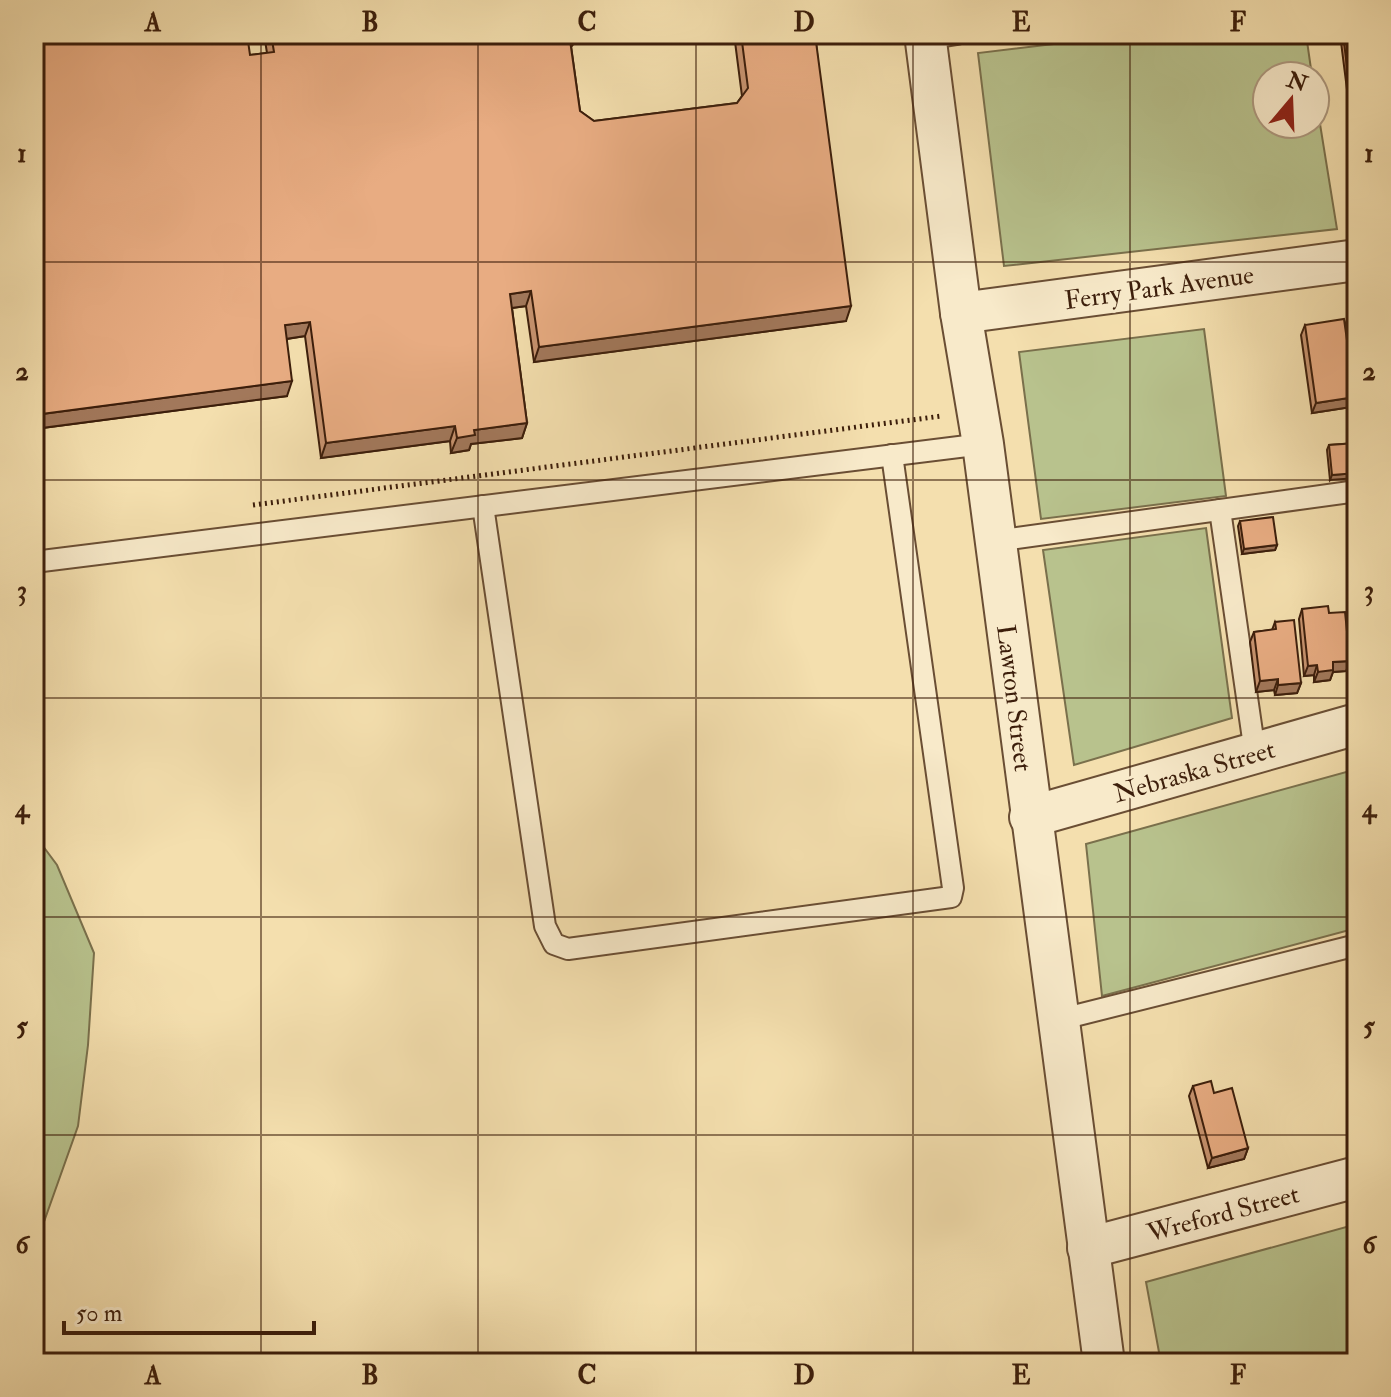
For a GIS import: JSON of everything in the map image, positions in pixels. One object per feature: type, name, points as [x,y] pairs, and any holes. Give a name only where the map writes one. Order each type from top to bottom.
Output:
[{"type":"street","name":"Lawton Street","points":[[936,36],[961,313],[983,444],[1104,1363]]},
{"type":"street","name":"Ferry Park Avenue","points":[[961,313],[1357,260]]},
{"type":"street","name":"Nebraska Street","points":[[1030,817],[1357,724]]},
{"type":"street","name":"Wreford Street","points":[[1088,1248],[1357,1177]]},
{"type":"lane","points":[[34,562],[983,444]]},
{"type":"lane","points":[[483,506],[545,926],[554,944],[568,949],[951,897],[953,888],[892,455]]},
{"type":"lane","points":[[995,541],[1357,491]]},
{"type":"lane","points":[[1220,510],[1255,753]]},
{"type":"lane","points":[[1058,1020],[1357,945]]},
{"type":"path","points":[[237,507],[942,416]]},
{"type":"green space","points":[[1138,34],[1306,34],[1310,60],[1251,60],[1251,140],[1323,140],[1337,229],[1004,266],[978,53]]},
{"type":"green space","points":[[1204,329],[1226,496],[1041,519],[1019,352]]},
{"type":"green space","points":[[1206,528],[1232,718],[1074,765],[1043,550]]},
{"type":"green space","points":[[1357,769],[1357,928],[1102,996],[1086,844]]},
{"type":"green space","points":[[34,834],[57,865],[94,953],[88,1045],[78,1126],[40,1233],[34,1240]]},
{"type":"green space","points":[[1357,1224],[1357,1363],[1161,1363],[1146,1282]]},
{"type":"building","points":[[34,34],[247,34],[250,55],[274,52],[271,34],[575,34],[570,40],[580,111],[594,121],[737,103],[748,88],[741,34],[815,34],[851,306],[539,347],[531,291],[510,294],[527,423],[474,430],[475,435],[457,438],[455,426],[326,443],[310,322],[285,325],[292,381],[34,415]]},
{"type":"building","points":[[1343,34],[1357,34],[1357,149]]},
{"type":"building","points":[[1357,314],[1357,370],[1349,315]]},
{"type":"building","points":[[1344,319],[1355,397],[1316,403],[1305,325]]},
{"type":"building","points":[[1357,443],[1357,473],[1332,475],[1329,445]]},
{"type":"building","points":[[1273,517],[1277,545],[1244,549],[1240,521]]},
{"type":"building","points":[[1328,606],[1329,613],[1345,612],[1350,661],[1333,662],[1333,670],[1318,672],[1317,665],[1308,666],[1302,609]]},
{"type":"building","points":[[1294,620],[1301,683],[1278,685],[1278,679],[1260,681],[1254,632],[1276,629],[1275,622]]},
{"type":"building","points":[[1211,1081],[1214,1093],[1232,1088],[1248,1148],[1212,1158],[1193,1086]]}]
